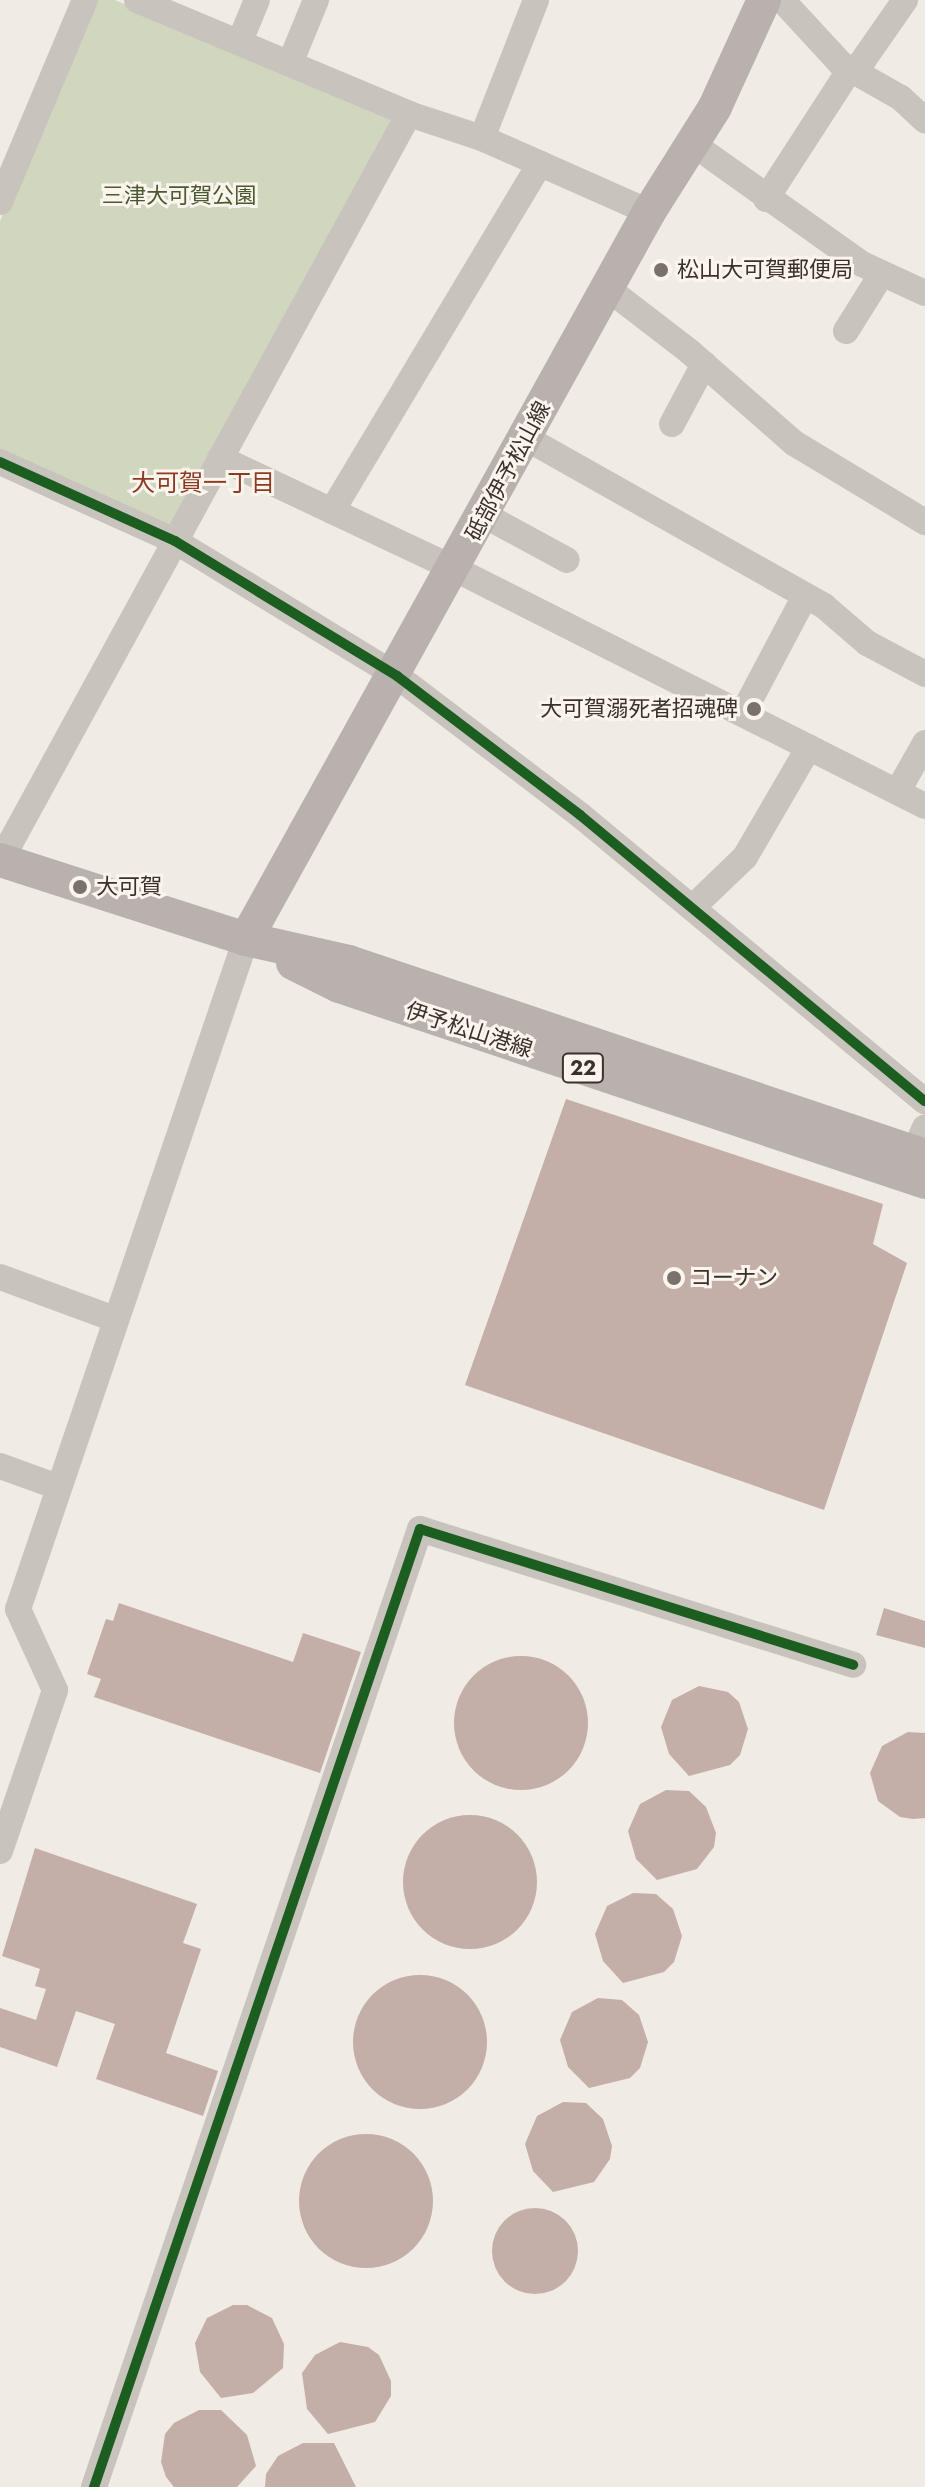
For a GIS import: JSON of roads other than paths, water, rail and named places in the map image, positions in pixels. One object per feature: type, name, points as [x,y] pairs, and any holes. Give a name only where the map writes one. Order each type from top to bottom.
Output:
[{"type":"main road","name":"砥部伊予松山線","points":[[246,939],[397,676],[649,212],[693,144],[731,76],[764,0]]},
{"type":"main road","name":"伊予松山港線","points":[[0,860],[246,939],[339,986],[922,1154]]},
{"type":"street","points":[[0,202],[85,0]]},
{"type":"street","points":[[137,0],[291,61],[409,114],[482,138],[649,212]]},
{"type":"street","points":[[240,41],[257,0]]},
{"type":"street","points":[[291,61],[316,0]]},
{"type":"street","points":[[482,138],[536,0]]},
{"type":"street","points":[[782,0],[852,70],[901,98],[925,120]]},
{"type":"street","points":[[766,199],[852,70],[905,0]]},
{"type":"street","points":[[0,860],[409,114]]},
{"type":"street","points":[[693,144],[766,199],[881,275],[925,293]]},
{"type":"street","points":[[332,511],[540,164]]},
{"type":"street","points":[[846,331],[881,275]]},
{"type":"street","points":[[607,288],[704,364],[794,443],[925,522]]},
{"type":"street","points":[[672,424],[704,364]]},
{"type":"street","points":[[526,438],[805,596],[867,643],[925,674]]},
{"type":"street","points":[[220,458],[455,569],[925,806]]},
{"type":"street","points":[[0,462],[175,541],[397,676],[693,907],[925,1101]]},
{"type":"street","points":[[484,515],[567,560]]},
{"type":"street","points":[[743,713],[805,596]]},
{"type":"street","points":[[898,791],[925,743]]},
{"type":"street","points":[[693,907],[745,857],[809,747]]},
{"type":"street","points":[[0,1851],[55,1690],[9,1615],[58,1487],[246,939]]},
{"type":"street","points":[[0,1277],[115,1319]]},
{"type":"street","points":[[0,1466],[58,1487]]},
{"type":"street","points":[[94,2487],[420,1529],[853,1665]]},
{"type":"place","name":"松山大可賀郵便局","points":[[661,270]]},
{"type":"place","name":"大可賀溺死者招魂碑","points":[[754,709]]},
{"type":"place","name":"大可賀","points":[[80,887]]},
{"type":"place","name":"コーナン","points":[[674,1278]]},
{"type":"district","name":"大可賀一丁目","points":[[203,483]]},
{"type":"park label","name":"三津大可賀公園","points":[[179,196]]}]
